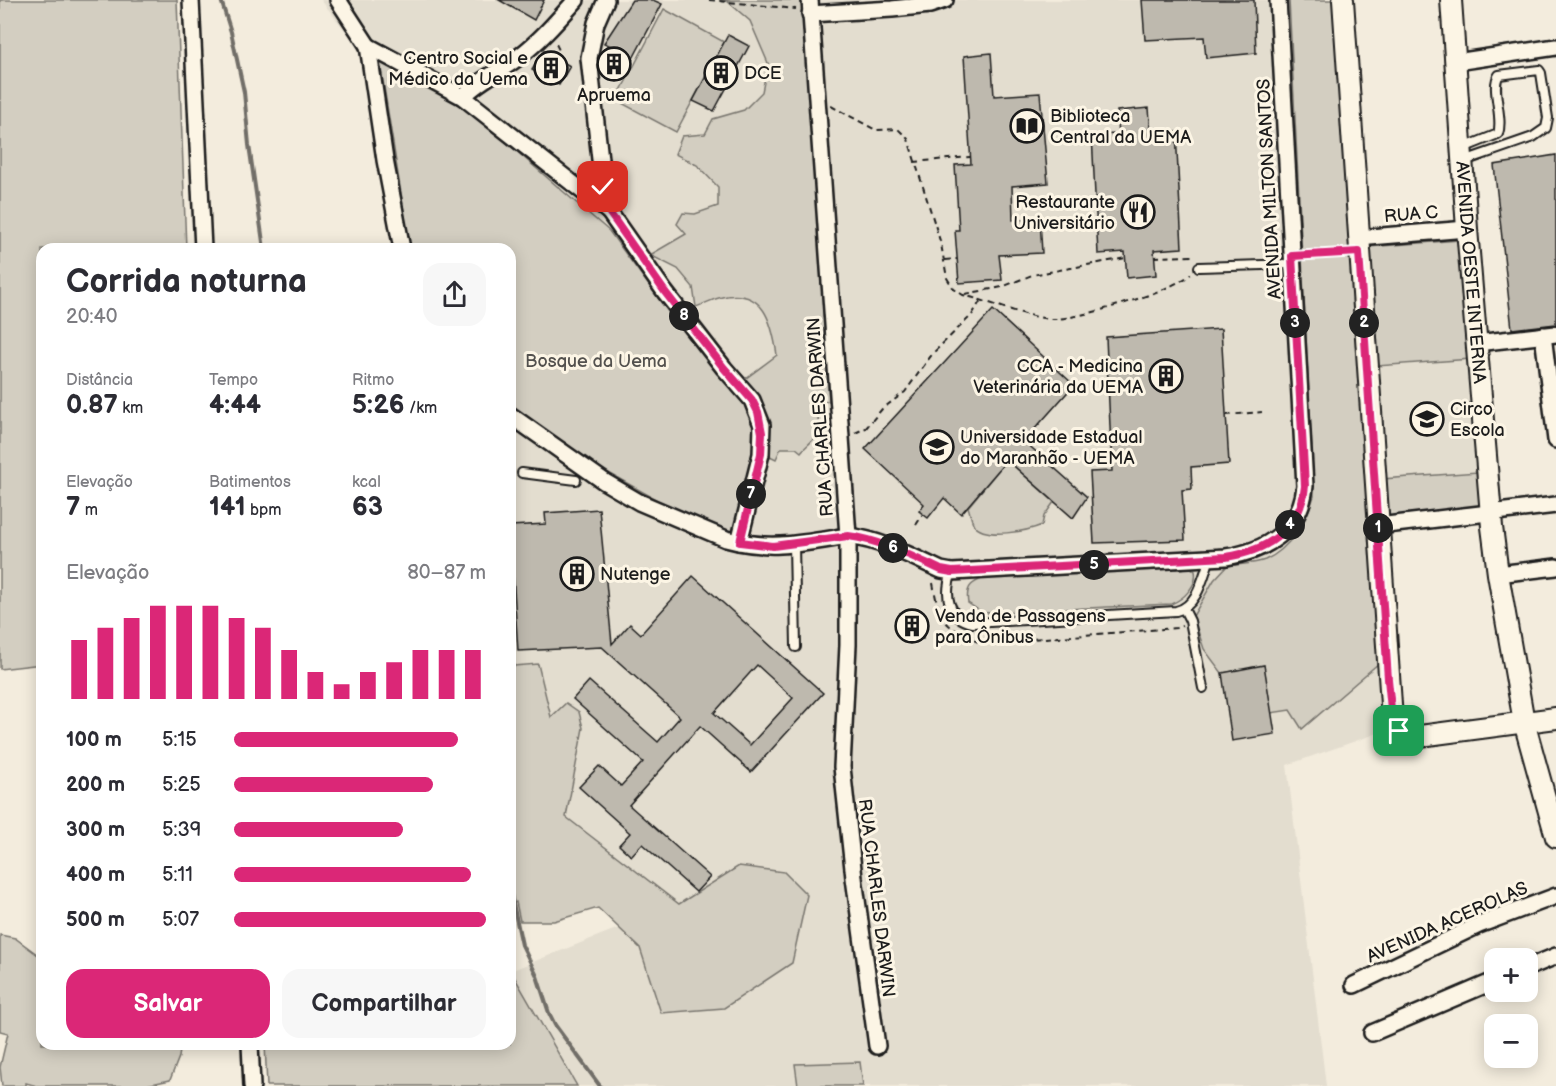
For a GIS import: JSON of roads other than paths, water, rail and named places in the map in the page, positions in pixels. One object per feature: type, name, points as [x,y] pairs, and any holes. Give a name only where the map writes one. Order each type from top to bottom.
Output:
[{"type":"street","points":[[191,0],[203,243]]},
{"type":"street","points":[[463,98],[473,87],[501,70],[538,41],[576,0]]},
{"type":"street","points":[[606,0],[596,22],[589,58],[603,187],[609,212]]},
{"type":"street","points":[[808,8],[892,9],[945,0]]},
{"type":"street","name":"AVENIDA MILTON SANTOS","points":[[848,536],[874,541],[952,572],[1239,555],[1264,546],[1283,532],[1296,518],[1305,486],[1278,0]]},
{"type":"street","points":[[1343,0],[1391,711],[1396,729],[1408,735],[1420,736],[1556,718]]},
{"type":"street","name":"AVENIDA OESTE INTERNA","points":[[1451,0],[1490,514],[1524,722],[1556,837]]},
{"type":"street","points":[[343,2],[368,46],[385,160],[401,243]]},
{"type":"street","name":"RUA CHARLES DARWIN","points":[[808,8],[848,536],[848,645],[842,767],[877,1046]]},
{"type":"street","points":[[368,46],[463,98],[609,212],[665,292],[752,400],[758,412],[762,433],[761,454],[740,542]]},
{"type":"street","points":[[1456,62],[1556,47]]},
{"type":"street","name":"RUA C","points":[[1359,245],[1467,229]]},
{"type":"street","points":[[1476,344],[1549,335],[1556,440]]},
{"type":"street","points":[[516,419],[596,476],[639,502],[726,539],[773,546],[848,536]]},
{"type":"street","points":[[1378,526],[1556,506]]},
{"type":"street","points":[[1498,574],[1556,567]]},
{"type":"street","name":"AVENIDA ACEROLAS","points":[[1353,985],[1479,925],[1556,896]]},
{"type":"street","points":[[1538,963],[1556,956]]},
{"type":"street","points":[[1372,1033],[1484,985]]},
{"type":"street","points":[[250,1050],[252,1086]]},
{"type":"lane","points":[[1539,70],[1548,118],[1546,128],[1533,136],[1500,147],[1462,155],[1495,136],[1500,129],[1496,78],[1498,75],[1539,70]]},
{"type":"lane","points":[[1495,136],[1500,147]]},
{"type":"lane","points":[[1199,267],[1292,260]]},
{"type":"lane","points":[[522,473],[576,480]]},
{"type":"lane","points":[[794,544],[796,647]]},
{"type":"lane","points":[[952,572],[947,590],[948,603],[959,618],[973,623],[1176,612],[1192,602],[1210,558]]},
{"type":"lane","points":[[1184,609],[1190,621],[1203,688]]},
{"type":"waterway","points":[[221,0],[231,32],[244,92],[263,243]]},
{"type":"waterway","points":[[516,918],[522,945],[537,976],[549,1013],[555,1025],[600,1086]]},
{"type":"place","name":"Apruema","points":[[614,64]]},
{"type":"place","name":"Centro Social e Médico da Uema","points":[[551,68]]},
{"type":"place","name":"DCE","points":[[721,73]]},
{"type":"place","name":"Biblioteca Central da UEMA","points":[[1027,126]]},
{"type":"place","name":"Restaurante Universitário","points":[[1138,212]]},
{"type":"place","name":"CCA - Medicina Veterinária da UEMA","points":[[1166,376]]},
{"type":"place","name":"Circo Escola","points":[[1427,419]]},
{"type":"place","name":"Universidade Estadual do Maranhão - UEMA","points":[[937,447]]},
{"type":"place","name":"Nutenge","points":[[577,574]]},
{"type":"place","name":"Venda de Passagens para Ônibus","points":[[912,626]]},
{"type":"park label","name":"Bosque da Uema","points":[[596,361]]}]
